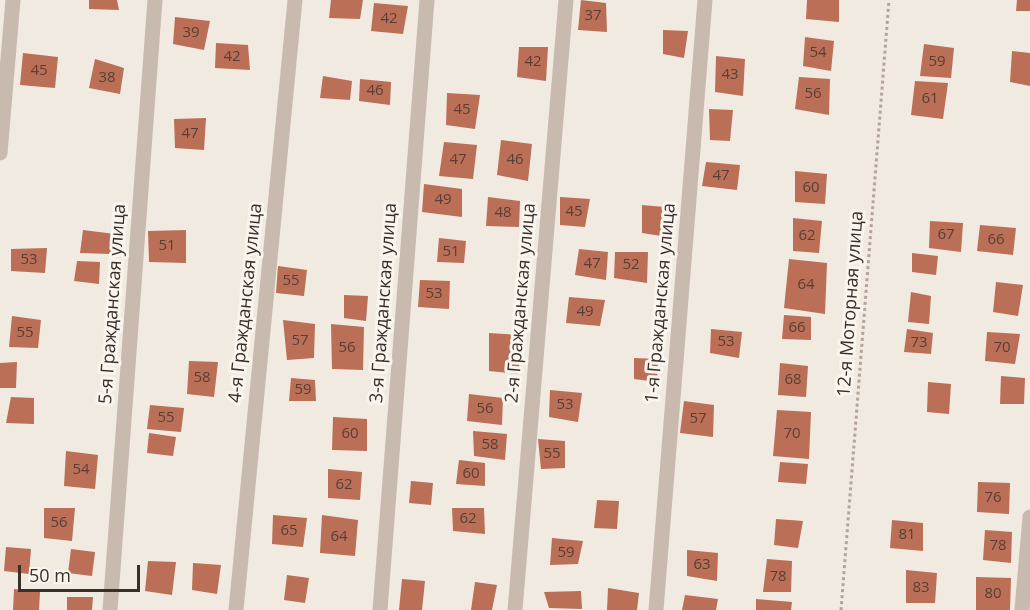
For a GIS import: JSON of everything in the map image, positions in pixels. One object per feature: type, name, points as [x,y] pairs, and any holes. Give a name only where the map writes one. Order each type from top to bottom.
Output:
[{"type":"street","points":[[0,153],[13,0]]},
{"type":"street","name":"5-я Гражданская улица","points":[[110,610],[155,0]]},
{"type":"street","name":"4-я Гражданская улица","points":[[236,610],[295,0]]},
{"type":"street","name":"3-я Гражданская улица","points":[[380,610],[427,0]]},
{"type":"street","name":"2-я Гражданская улица","points":[[515,610],[566,0]]},
{"type":"street","name":"1-я Гражданская улица","points":[[656,610],[705,0]]},
{"type":"street","points":[[1022,610],[1030,517]]},
{"type":"path","name":"12-я Моторная улица","points":[[841,610],[889,0]]},
{"type":"building","points":[[89,0],[117,0],[119,10],[89,9]]},
{"type":"building","points":[[331,0],[363,0],[360,19],[329,18]]},
{"type":"building","points":[[581,0],[606,3],[607,32],[578,30]]},
{"type":"building","points":[[807,0],[839,0],[839,22],[806,19]]},
{"type":"building","points":[[1017,0],[1030,0],[1030,11],[1016,11]]},
{"type":"building","points":[[374,3],[408,6],[403,34],[371,31]]},
{"type":"building","points":[[175,17],[210,21],[204,50],[173,44]]},
{"type":"building","points":[[663,30],[688,31],[684,58],[663,54]]},
{"type":"building","points":[[805,37],[834,41],[831,71],[803,66]]},
{"type":"building","points":[[216,43],[248,45],[250,70],[215,68]]},
{"type":"building","points":[[924,44],[954,48],[951,78],[920,76]]},
{"type":"building","points":[[519,47],[548,47],[546,81],[517,77]]},
{"type":"building","points":[[1012,51],[1030,53],[1030,86],[1010,82]]},
{"type":"building","points":[[23,53],[58,57],[55,88],[20,85]]},
{"type":"building","points":[[716,56],[745,59],[743,96],[715,92]]},
{"type":"building","points":[[95,59],[124,68],[120,94],[89,88]]},
{"type":"building","points":[[323,76],[352,81],[350,100],[320,98]]},
{"type":"building","points":[[799,77],[830,79],[829,115],[795,109]]},
{"type":"building","points":[[360,79],[391,82],[390,105],[359,101]]},
{"type":"building","points":[[915,81],[948,83],[943,119],[911,115]]},
{"type":"building","points":[[447,93],[480,95],[475,129],[446,125]]},
{"type":"building","points":[[709,109],[733,110],[730,141],[710,140]]},
{"type":"building","points":[[206,118],[204,150],[175,148],[174,119]]},
{"type":"building","points":[[501,140],[532,144],[528,181],[497,175]]},
{"type":"building","points":[[444,142],[477,145],[473,179],[439,176]]},
{"type":"building","points":[[706,162],[740,165],[737,190],[702,186]]},
{"type":"building","points":[[795,171],[827,174],[825,204],[795,202]]},
{"type":"building","points":[[424,184],[462,189],[462,217],[422,212]]},
{"type":"building","points":[[488,197],[520,201],[519,227],[486,226]]},
{"type":"building","points":[[560,197],[590,199],[585,227],[560,225]]},
{"type":"building","points":[[642,205],[676,208],[668,237],[642,233]]},
{"type":"building","points":[[793,218],[822,221],[819,253],[793,251]]},
{"type":"building","points":[[930,221],[963,223],[961,252],[929,248]]},
{"type":"building","points":[[980,225],[1016,228],[1013,255],[977,251]]},
{"type":"building","points":[[83,230],[115,234],[111,254],[80,253]]},
{"type":"building","points":[[186,230],[186,263],[149,262],[148,231]]},
{"type":"building","points":[[439,238],[466,241],[464,263],[437,262]]},
{"type":"building","points":[[47,248],[45,273],[11,271],[11,249]]},
{"type":"building","points":[[579,249],[608,252],[606,280],[575,275]]},
{"type":"building","points":[[615,252],[648,252],[647,283],[614,278]]},
{"type":"building","points":[[912,253],[938,256],[936,275],[912,272]]},
{"type":"building","points":[[789,259],[827,263],[825,314],[784,308]]},
{"type":"building","points":[[77,261],[100,262],[99,284],[74,281]]},
{"type":"building","points":[[278,266],[307,270],[304,296],[276,293]]},
{"type":"building","points":[[420,280],[450,281],[449,309],[418,307]]},
{"type":"building","points":[[996,282],[1023,285],[1018,316],[993,312]]},
{"type":"building","points":[[911,292],[931,296],[929,324],[908,322]]},
{"type":"building","points":[[344,295],[368,296],[366,321],[344,318]]},
{"type":"building","points":[[569,297],[605,300],[600,326],[566,323]]},
{"type":"building","points":[[784,315],[811,317],[811,340],[782,339]]},
{"type":"building","points":[[12,316],[41,320],[38,348],[9,347]]},
{"type":"building","points":[[283,320],[315,324],[314,358],[287,360]]},
{"type":"building","points":[[331,324],[364,327],[363,370],[332,369]]},
{"type":"building","points":[[711,329],[742,332],[739,358],[710,353]]},
{"type":"building","points":[[907,329],[933,333],[931,354],[904,352]]},
{"type":"building","points":[[987,332],[1020,334],[1015,364],[985,361]]},
{"type":"building","points":[[489,333],[520,335],[519,374],[489,371]]},
{"type":"building","points":[[634,358],[658,359],[657,382],[634,379]]},
{"type":"building","points":[[189,361],[218,362],[214,397],[187,394]]},
{"type":"building","points":[[17,362],[16,388],[0,388],[0,363]]},
{"type":"building","points":[[780,363],[808,366],[806,397],[778,395]]},
{"type":"building","points":[[1001,376],[1025,378],[1024,404],[1000,404]]},
{"type":"building","points":[[291,378],[315,380],[316,401],[289,401]]},
{"type":"building","points":[[928,382],[951,384],[949,414],[927,412]]},
{"type":"building","points":[[550,390],[582,393],[578,422],[549,417]]},
{"type":"building","points":[[469,394],[503,398],[502,425],[467,421]]},
{"type":"building","points":[[11,397],[34,398],[34,424],[6,423]]},
{"type":"building","points":[[684,401],[714,405],[713,437],[680,433]]},
{"type":"building","points":[[150,405],[184,408],[181,432],[147,429]]},
{"type":"building","points":[[777,410],[811,412],[809,459],[773,456]]},
{"type":"building","points":[[333,417],[367,419],[367,451],[332,450]]},
{"type":"building","points":[[473,431],[507,434],[505,460],[474,456]]},
{"type":"building","points":[[149,433],[176,437],[173,456],[147,453]]},
{"type":"building","points":[[538,439],[565,441],[565,468],[541,469]]},
{"type":"building","points":[[66,451],[98,455],[95,489],[64,486]]},
{"type":"building","points":[[459,460],[485,463],[485,486],[456,484]]},
{"type":"building","points":[[780,462],[808,464],[806,484],[778,482]]},
{"type":"building","points":[[328,469],[362,472],[360,500],[328,498]]},
{"type":"building","points":[[411,481],[433,483],[431,505],[409,503]]},
{"type":"building","points":[[978,482],[1010,483],[1009,514],[977,512]]},
{"type":"building","points":[[597,500],[619,501],[617,529],[594,528]]},
{"type":"building","points":[[44,508],[75,508],[72,541],[44,538]]},
{"type":"building","points":[[452,508],[484,508],[485,534],[453,531]]},
{"type":"building","points":[[273,515],[307,518],[303,547],[272,544]]},
{"type":"building","points":[[322,515],[358,520],[355,556],[320,553]]},
{"type":"building","points":[[776,519],[803,521],[798,548],[774,545]]},
{"type":"building","points":[[892,520],[923,523],[923,551],[890,548]]},
{"type":"building","points":[[985,530],[1012,532],[1011,563],[983,560]]},
{"type":"building","points":[[552,538],[583,541],[578,564],[550,565]]},
{"type":"building","points":[[6,547],[31,549],[29,574],[4,571]]},
{"type":"building","points":[[71,549],[95,552],[92,576],[68,573]]},
{"type":"building","points":[[687,550],[718,553],[717,581],[687,576]]},
{"type":"building","points":[[767,559],[792,561],[791,592],[763,592]]},
{"type":"building","points":[[148,561],[176,562],[172,595],[145,591]]},
{"type":"building","points":[[193,563],[221,565],[217,594],[192,590]]},
{"type":"building","points":[[906,570],[937,573],[935,603],[906,603]]},
{"type":"building","points":[[287,575],[309,578],[305,603],[284,600]]},
{"type":"building","points":[[976,577],[1011,578],[1010,610],[976,610]]},
{"type":"building","points":[[402,579],[425,581],[422,610],[399,610]]},
{"type":"building","points":[[475,582],[497,585],[492,610],[471,610]]},
{"type":"building","points":[[608,588],[639,593],[637,610],[607,610]]},
{"type":"building","points":[[14,589],[40,592],[39,610],[13,610]]},
{"type":"building","points":[[581,591],[582,609],[549,608],[544,592]]},
{"type":"building","points":[[685,595],[718,599],[716,610],[682,610]]},
{"type":"building","points":[[67,597],[93,597],[92,610],[67,610]]},
{"type":"building","points":[[756,599],[792,602],[791,610],[756,610]]}]
